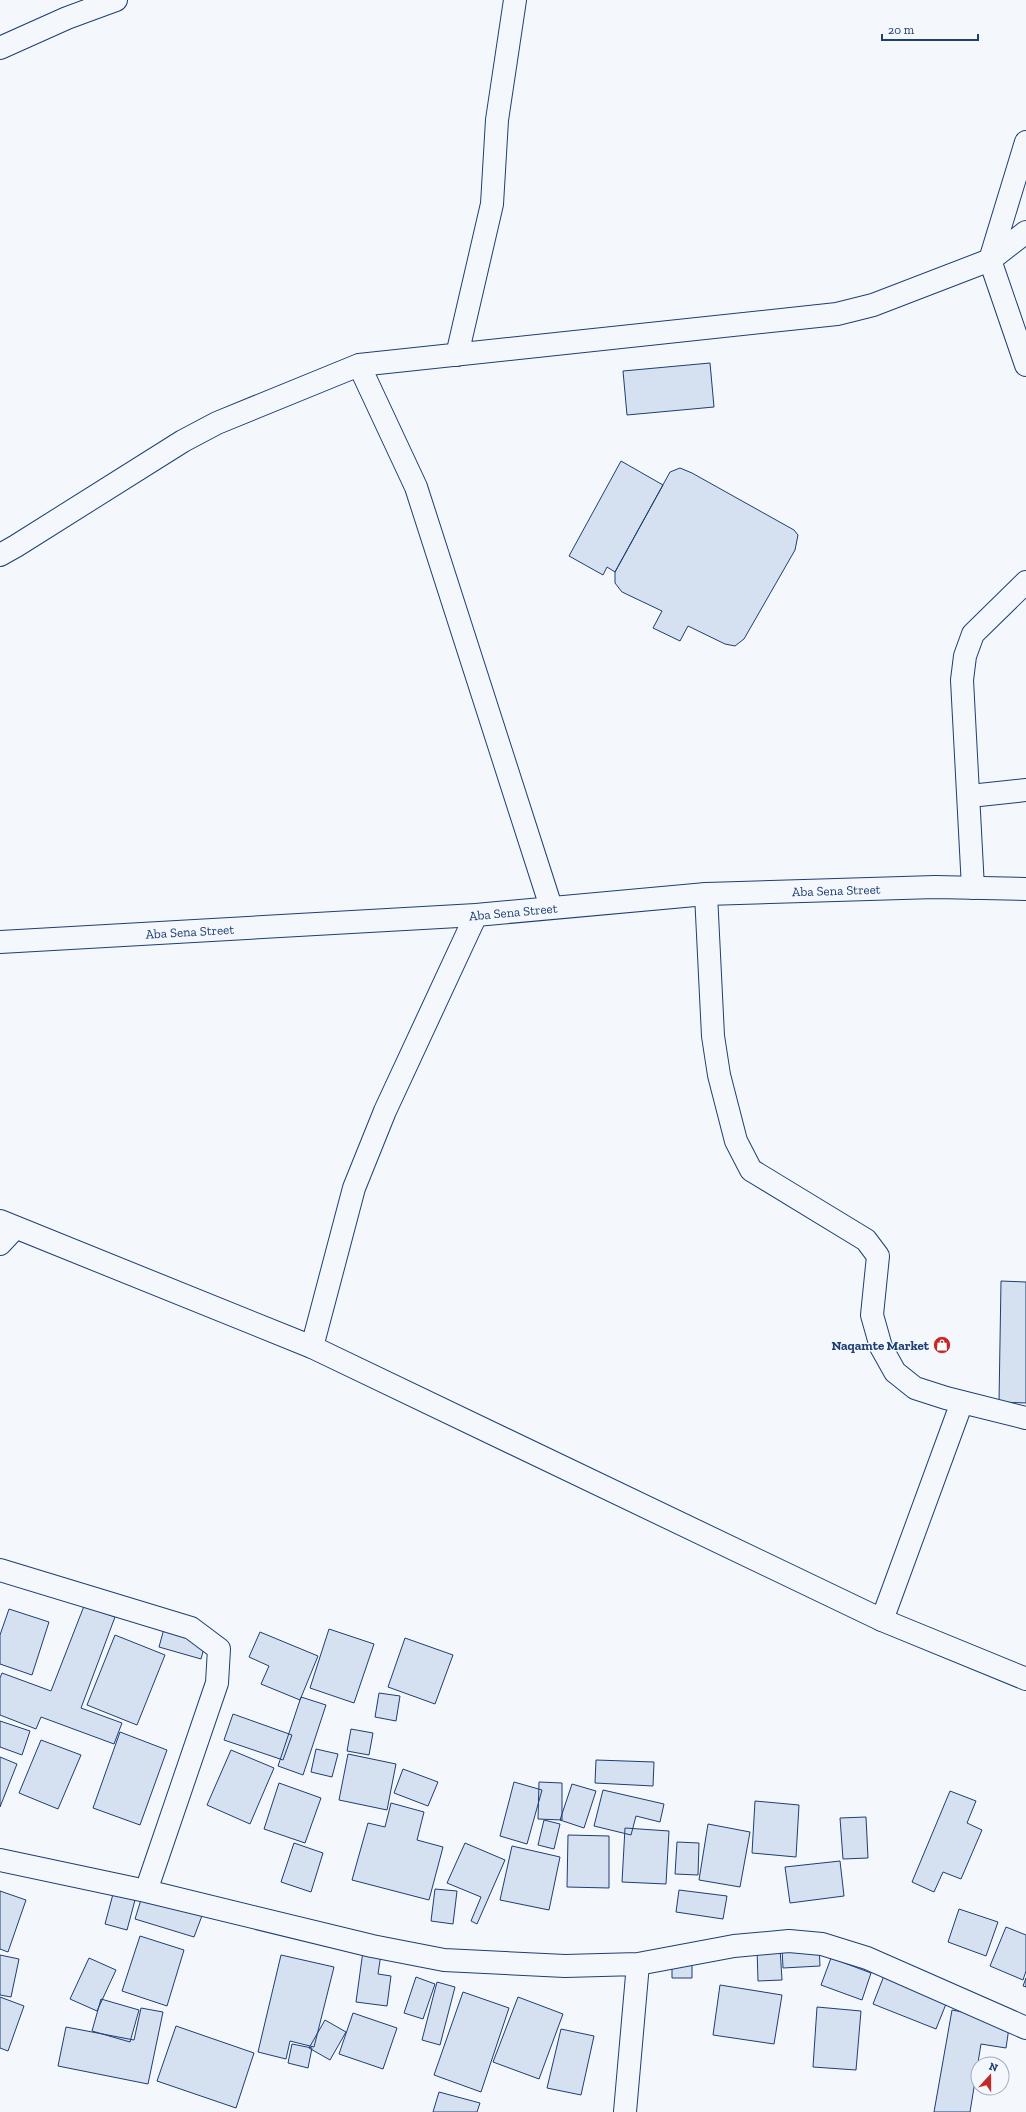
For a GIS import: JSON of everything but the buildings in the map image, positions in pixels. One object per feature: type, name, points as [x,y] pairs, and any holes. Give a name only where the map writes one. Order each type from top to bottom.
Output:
[{"type":"street","points":[[0,48],[116,0]]},
{"type":"street","points":[[457,355],[492,204],[497,120],[516,0]]},
{"type":"street","points":[[1026,142],[990,260],[1026,366]]},
{"type":"street","points":[[0,555],[216,422],[359,365],[837,314],[873,304],[990,260],[1026,232]]},
{"type":"street","points":[[359,365],[416,487],[551,907]]},
{"type":"street","points":[[973,888],[970,796],[962,680],[965,656],[973,634],[1026,582]]},
{"type":"street","points":[[970,796],[1026,790]]},
{"type":"street","name":"Aba Sena Street","points":[[0,942],[476,915],[706,894],[935,887],[1026,890]]},
{"type":"street","points":[[706,894],[713,1036],[720,1075],[736,1141],[750,1170],[866,1240],[878,1256],[872,1315],[881,1347],[896,1372],[915,1388],[962,1402],[1026,1418]]},
{"type":"street","points":[[312,1347],[354,1188],[385,1111],[476,915]]},
{"type":"street","points":[[0,1244],[7,1225],[312,1347],[882,1620],[1026,1679]]},
{"type":"street","points":[[882,1620],[962,1402]]},
{"type":"street","points":[[0,1570],[191,1628],[219,1649],[217,1683],[146,1891]]},
{"type":"street","points":[[0,1860],[146,1891],[372,1946],[444,1960],[565,1966],[638,1964],[734,1946],[789,1941],[822,1944],[867,1958],[1026,2028]]},
{"type":"street","points":[[624,2112],[638,1964]]},
{"type":"place","name":"Naqamte Market","points":[[942,1345]]}]
